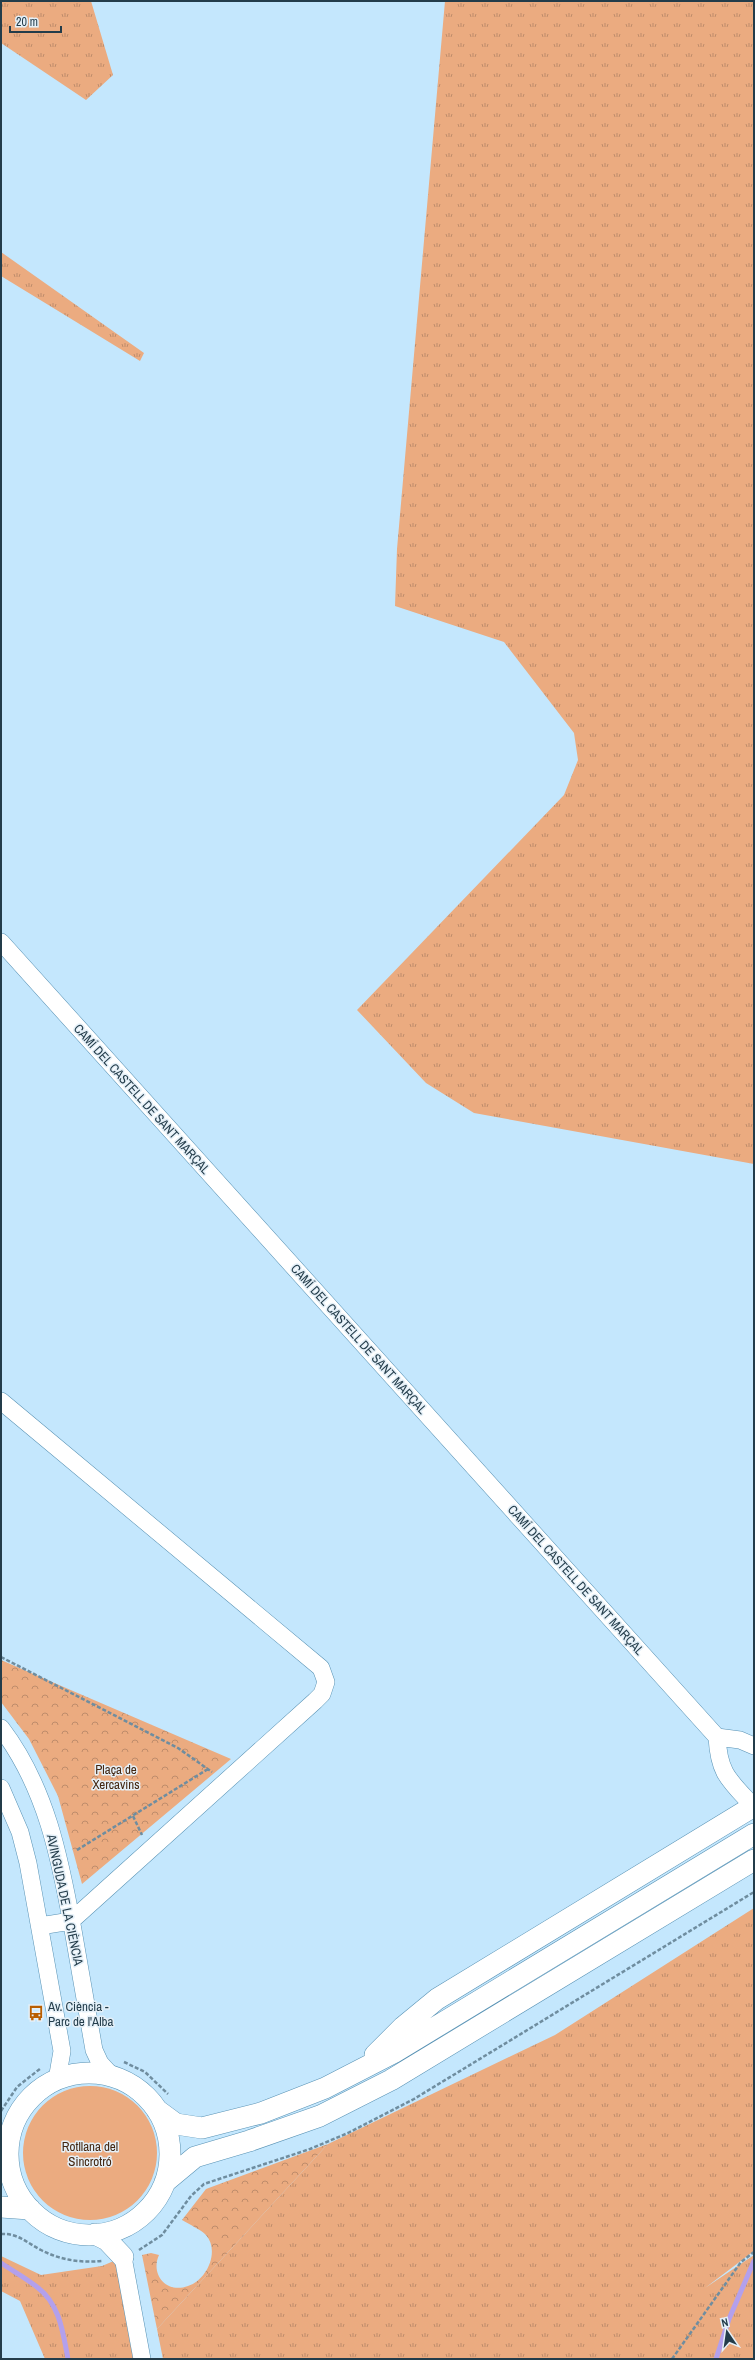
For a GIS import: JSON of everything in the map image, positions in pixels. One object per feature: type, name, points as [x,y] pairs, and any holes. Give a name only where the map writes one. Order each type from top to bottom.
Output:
[{"type":"main road","points":[[360,2072],[403,2027],[437,1999],[754,1806]]},
{"type":"main road","points":[[164,2103],[165,2127],[170,2145],[170,2164],[165,2182],[149,2208],[131,2223],[114,2231],[95,2234],[77,2234],[60,2229],[44,2221],[30,2209],[14,2184],[5,2151],[17,2117],[26,2103],[42,2088],[50,2072],[100,2074],[116,2069],[140,2091],[164,2103],[176,2124],[191,2128],[214,2127],[286,2104],[360,2072],[754,1834]]},
{"type":"main road","points":[[165,2182],[195,2157],[249,2141],[320,2116],[392,2080],[754,1860]]},
{"type":"main road","points":[[1,2207],[30,2209]]},
{"type":"main road","points":[[121,2256],[131,2223]]},
{"type":"main road","points":[[95,2234],[107,2240],[121,2256]]},
{"type":"street","name":"CAMÍ DEL CASTELL DE SANT MARÇAL","points":[[1,942],[717,1737]]},
{"type":"street","points":[[1,1401],[321,1668],[326,1677],[325,1688],[315,1701],[71,1921],[40,1926]]},
{"type":"street","name":"AVINGUDA DE LA CIÈNCIA","points":[[1,1728],[23,1761],[38,1791],[48,1820],[59,1856],[94,2050],[100,2063],[116,2069]]},
{"type":"street","points":[[754,1746],[740,1740],[717,1737],[718,1756],[722,1770],[754,1806]]},
{"type":"street","points":[[1,1788],[8,1801],[26,1856],[62,2051],[50,2072]]},
{"type":"street","points":[[121,2256],[142,2359]]},
{"type":"path","points":[[1,1657],[178,1748],[208,1769],[214,1775]]},
{"type":"path","points":[[77,1850],[208,1769]]},
{"type":"path","points":[[133,1816],[142,1836]]},
{"type":"path","points":[[1,2234],[17,2236],[42,2251],[66,2259],[121,2256],[162,2235],[197,2189],[214,2179],[310,2149],[394,2110],[754,1892]]},
{"type":"path","points":[[116,2069],[145,2072],[164,2103]]},
{"type":"path","points":[[1,2111],[17,2087],[50,2072]]},
{"type":"path","points":[[672,2359],[741,2262],[754,2252]]},
{"type":"green space","points":[[1,1],[91,1],[113,75],[86,100],[1,43]]},
{"type":"green space","points":[[445,1],[754,1],[754,1164],[474,1113],[426,1083],[357,1010],[564,795],[578,760],[574,733],[504,642],[395,606],[397,549]]},
{"type":"green space","points":[[1,252],[144,353],[140,361],[1,276]]},
{"type":"green space","name":"Plaça de Xercavins","points":[[1,1660],[231,1759],[82,1884],[58,1796],[29,1739],[1,1702]]},
{"type":"green space","points":[[754,1908],[754,2251],[705,2288],[754,2255],[754,2359],[163,2359],[157,2329],[328,2144],[555,2035]]},
{"type":"green space","name":"Rotllana del Sincrotró","points":[[83,2086],[97,2086],[116,2091],[138,2105],[152,2127],[156,2140],[156,2166],[152,2179],[138,2201],[116,2215],[97,2220],[83,2220],[64,2215],[42,2201],[28,2179],[23,2160],[23,2146],[28,2127],[42,2105],[64,2091]]},
{"type":"green space","points":[[328,2144],[157,2329],[142,2255],[151,2253],[159,2255],[157,2269],[162,2281],[167,2285],[180,2288],[195,2283],[206,2271],[212,2249],[206,2235],[182,2220],[206,2189]]},
{"type":"green space","points":[[1,2256],[41,2275],[102,2266],[123,2257],[142,2359],[45,2359],[20,2301],[1,2291]]},
{"type":"waterway","points":[[716,2359],[729,2319],[754,2261]]},
{"type":"waterway","points":[[1,2263],[33,2284],[45,2294],[51,2302],[56,2310],[62,2329],[68,2359]]},
{"type":"place","name":"Av. Ciència - Parc de l'Alba","points":[[36,2013]]}]
